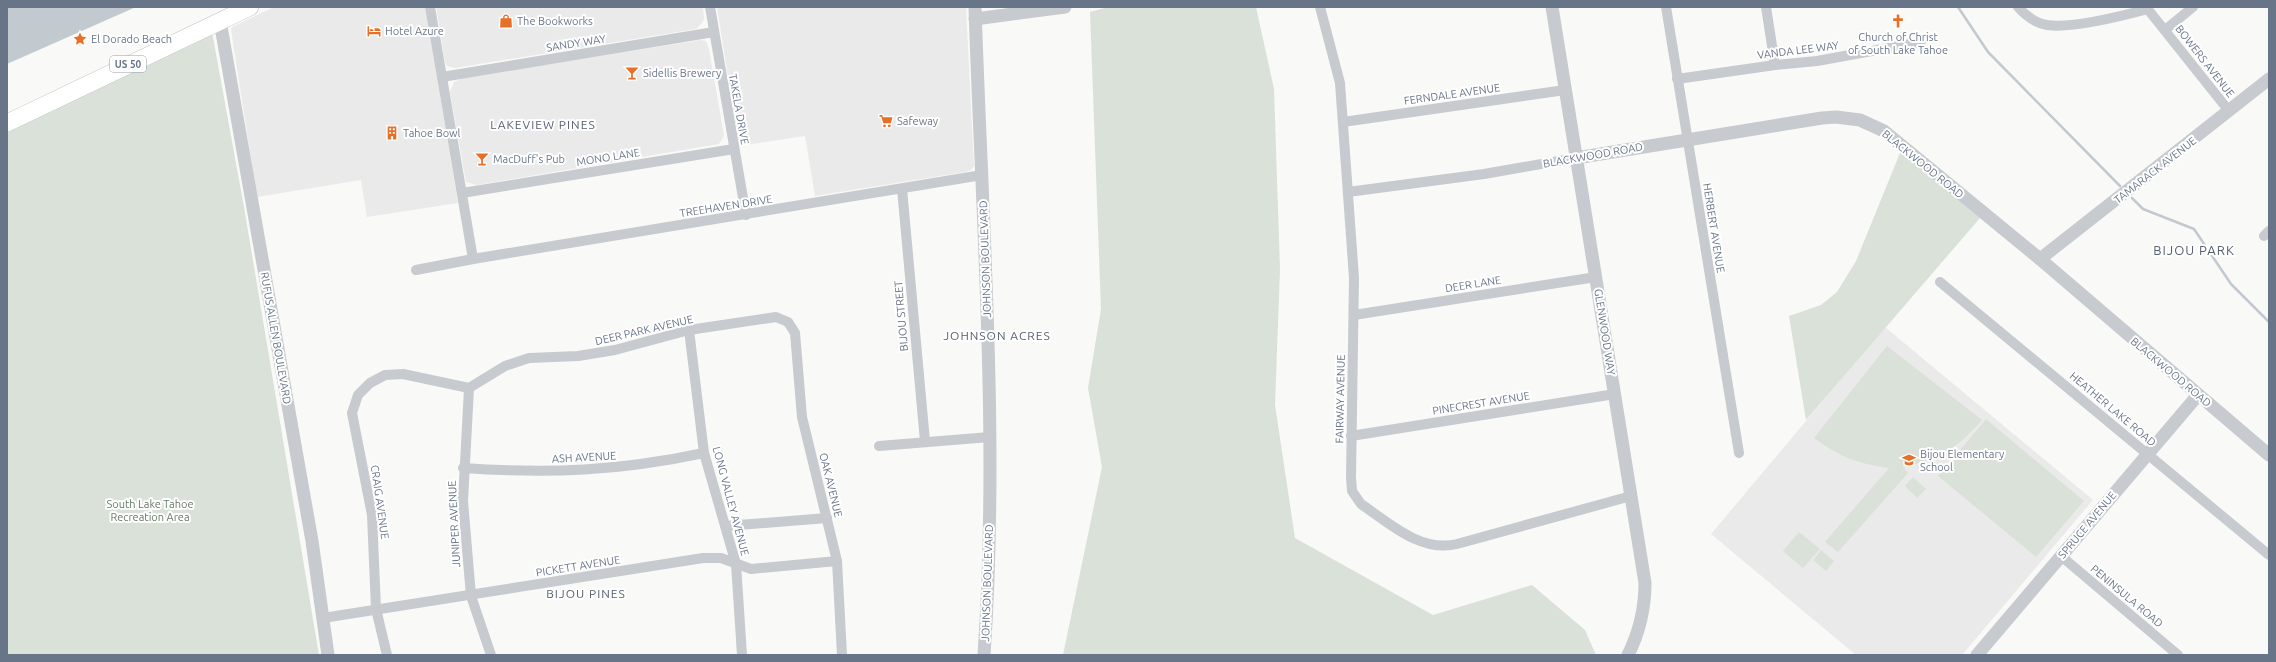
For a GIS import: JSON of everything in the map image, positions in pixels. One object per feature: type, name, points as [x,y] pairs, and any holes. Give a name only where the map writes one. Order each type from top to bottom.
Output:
[{"type":"highway","name":"US 50","points":[[7,123],[250,7]]},
{"type":"street","points":[[430,7],[473,259]]},
{"type":"street","name":"TAKELA DRIVE","points":[[710,7],[746,215]]},
{"type":"street","points":[[975,13],[1065,7]]},
{"type":"street","name":"FAIRWAY AVENUE","points":[[1320,7],[1337,68],[1348,192],[1354,278],[1351,477],[1355,498],[1361,504],[1413,538],[1434,546],[1447,546],[1631,496]]},
{"type":"street","name":"GLENWOOD WAY","points":[[1552,7],[1645,583],[1645,601],[1638,634],[1628,655]]},
{"type":"street","name":"HERBERT AVENUE","points":[[1666,7],[1739,453]]},
{"type":"street","points":[[1766,7],[1774,65]]},
{"type":"street","points":[[2018,7],[2030,19],[2052,25],[2089,21],[2147,8]]},
{"type":"street","points":[[2165,30],[2194,7]]},
{"type":"street","name":"BOWERS AVENUE","points":[[2147,8],[2229,111]]},
{"type":"street","name":"JOHNSON BOULEVARD","points":[[975,13],[982,175],[990,436],[990,540],[984,655]]},
{"type":"street","name":"RUFUS ALLEN BOULEVARD","points":[[220,21],[312,542],[328,655]]},
{"type":"street","name":"SANDY WAY","points":[[442,77],[714,32]]},
{"type":"street","name":"VANDA LEE WAY","points":[[1677,79],[1774,65],[1817,61],[1921,42]]},
{"type":"street","name":"TAMARACK AVENUE","points":[[2040,259],[2269,79]]},
{"type":"street","name":"FERNDALE AVENUE","points":[[1342,122],[1565,90]]},
{"type":"street","name":"BLACKWOOD ROAD","points":[[1348,192],[1484,174],[1822,118],[1836,117],[1860,120],[1884,131],[2040,259],[2269,455]]},
{"type":"street","name":"MONO LANE","points":[[462,193],[734,149]]},
{"type":"street","name":"TREEHAVEN DRIVE","points":[[416,270],[473,259],[982,175]]},
{"type":"street","name":"BIJOU STREET","points":[[902,189],[924,441]]},
{"type":"street","name":"DEER LANE","points":[[1354,315],[1596,277]]},
{"type":"street","name":"HEATHER LAKE ROAD","points":[[1940,282],[2269,555]]},
{"type":"street","name":"DEER PARK AVENUE","points":[[469,388],[505,366],[529,358],[578,356],[615,350],[689,330],[776,317],[788,322]]},
{"type":"street","name":"OAK AVENUE","points":[[788,322],[795,333],[802,417],[837,561],[842,655]]},
{"type":"street","name":"LONG VALLEY AVENUE","points":[[689,330],[704,453],[736,564],[739,654]]},
{"type":"street","name":"CRAIG AVENUE","points":[[387,655],[376,609],[372,515],[352,413],[358,395],[370,383],[385,375],[403,374],[469,388]]},
{"type":"street","name":"JUNIPER AVENUE","points":[[469,388],[463,468],[463,501],[471,596],[491,655]]},
{"type":"street","name":"PINECREST AVENUE","points":[[1351,436],[1615,394]]},
{"type":"street","name":"SPRUCE AVENUE","points":[[1977,655],[2147,453],[2198,395]]},
{"type":"street","points":[[879,446],[990,436]]},
{"type":"street","name":"ASH AVENUE","points":[[463,468],[517,471],[578,471],[624,467],[704,453]]},
{"type":"street","points":[[726,526],[827,518]]},
{"type":"street","name":"PENINSULA ROAD","points":[[2061,556],[2178,655]]},
{"type":"street","name":"PICKETT AVENUE","points":[[323,618],[471,596],[703,558],[721,558],[751,569],[837,561]]},
{"type":"shaded area","points":[[7,7],[136,7],[7,64]]},
{"type":"shaded area","points":[[274,7],[425,7],[458,203],[367,217],[361,180],[257,197],[231,30],[232,27]]},
{"type":"shaded area","points":[[436,7],[703,7],[704,18],[703,22],[696,29],[455,68],[447,66],[445,62]]},
{"type":"shaded area","points":[[717,7],[966,7],[974,166],[971,170],[965,172],[815,196],[805,136],[739,146]]},
{"type":"shaded area","points":[[701,40],[706,41],[709,49],[724,136],[719,144],[477,185],[466,182],[450,92],[454,82],[463,78]]},
{"type":"shaded area","name":"Bijou Elementary School","points":[[1885,327],[2093,500],[1962,655],[1856,655],[1711,534]]},
{"type":"green space","points":[[1108,7],[1256,7],[1274,89],[1280,269],[1275,405],[1295,538],[1433,615],[1532,585],[1585,630],[1596,655],[1063,655],[1102,467],[1088,388],[1101,309],[1090,12]]},
{"type":"green space","name":"South Lake Tahoe Recreation Area","points":[[212,32],[244,207],[319,655],[7,655],[7,132]]},
{"type":"green space","points":[[1900,153],[1980,218],[1806,420],[1789,316],[1821,305],[1837,292],[1856,261]]},
{"type":"green space","points":[[1887,346],[1982,420],[1965,438],[1947,451],[1916,464],[1903,467],[1908,473],[1838,552],[1825,542],[1889,468],[1850,459],[1832,450],[1814,438]]},
{"type":"green space","points":[[1986,419],[2084,501],[2036,557],[1938,476]]},
{"type":"green space","points":[[1913,477],[1926,489],[1917,498],[1905,486]]},
{"type":"green space","points":[[1799,532],[1820,549],[1803,568],[1783,551]]},
{"type":"green space","points":[[1821,550],[1834,561],[1826,571],[1813,560]]},
{"type":"waterway","points":[[1958,7],[1988,52],[2120,186]]},
{"type":"waterway","points":[[2132,198],[2143,209],[2194,229],[2231,284],[2269,322]]},
{"type":"place","name":"The Bookworks","points":[[506,21]]},
{"type":"place","name":"Church of Christ of South Lake Tahoe","points":[[1898,21]]},
{"type":"place","name":"Hotel Azure","points":[[374,31]]},
{"type":"place","name":"El Dorado Beach","points":[[80,39]]},
{"type":"place","name":"Sidellis Brewery","points":[[632,73]]},
{"type":"place","name":"Safeway","points":[[886,121]]},
{"type":"place","name":"Tahoe Bowl","points":[[392,133]]},
{"type":"place","name":"MacDuff's Pub","points":[[482,159]]},
{"type":"place","name":"Bijou Elementary School","points":[[1909,460]]},
{"type":"district","name":"LAKEVIEW PINES","points":[[543,124]]},
{"type":"district","name":"BIJOU PARK","points":[[2194,250]]},
{"type":"district","name":"JOHNSON ACRES","points":[[997,335]]},
{"type":"district","name":"BIJOU PINES","points":[[586,593]]}]
